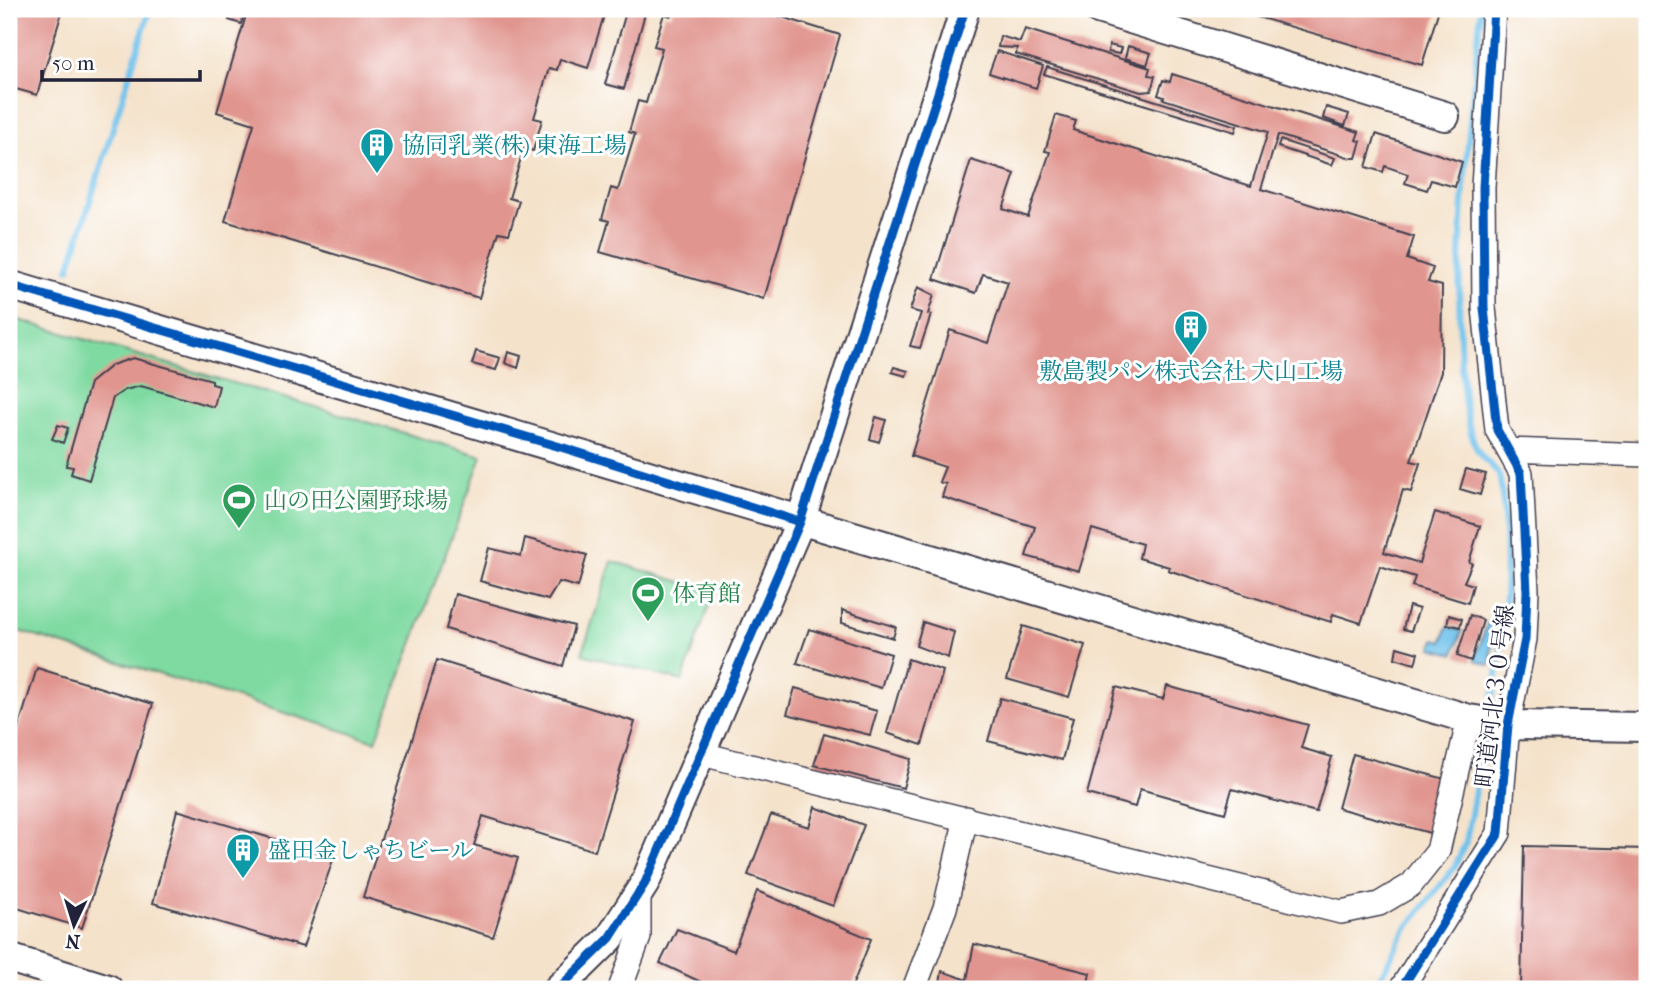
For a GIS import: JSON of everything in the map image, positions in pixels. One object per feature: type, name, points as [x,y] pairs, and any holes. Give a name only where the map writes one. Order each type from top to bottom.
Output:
[{"type":"street","points":[[558,989],[604,945],[639,894],[702,754],[800,522],[965,9]]},
{"type":"street","points":[[1098,9],[1445,116]]},
{"type":"street","name":"町道河北３０号線","points":[[1401,989],[1499,833],[1487,722],[1525,639],[1527,591],[1514,458],[1497,430],[1483,308],[1483,187],[1494,9]]},
{"type":"street","points":[[9,285],[564,448],[800,522],[1487,722],[1647,727]]},
{"type":"street","points":[[1514,458],[1647,455]]},
{"type":"street","points":[[1514,458],[1647,470]]},
{"type":"street","points":[[702,754],[1340,912],[1378,904],[1411,885],[1438,851],[1487,722]]},
{"type":"street","points":[[914,989],[945,908],[966,818]]},
{"type":"street","points":[[620,989],[639,937],[639,894]]},
{"type":"street","points":[[9,958],[108,989]]},
{"type":"green space","name":"山の田公園野球場","points":[[9,317],[482,456],[376,741],[9,628]]},
{"type":"green space","name":"体育館","points":[[612,561],[714,592],[682,681],[582,654]]},
{"type":"water","points":[[1487,623],[1494,624],[1490,665],[1475,660]]},
{"type":"water","points":[[1447,627],[1462,631],[1454,654],[1432,648],[1435,639],[1443,641]]},
{"type":"building","points":[[9,9],[63,9],[37,95],[9,87]]},
{"type":"building","points":[[232,9],[246,9],[241,24],[229,20]]},
{"type":"building","name":"協同乳業(株) 東海工場","points":[[248,9],[606,9],[588,68],[560,59],[557,70],[549,68],[534,118],[542,120],[533,151],[524,148],[509,198],[519,201],[509,234],[499,232],[479,298],[225,221],[254,124],[217,112]]},
{"type":"building","points":[[627,9],[646,10],[624,89],[605,84]]},
{"type":"building","points":[[673,9],[756,9],[840,35],[764,299],[600,252],[609,221],[602,219],[611,188],[618,190],[635,134],[629,132],[638,101],[646,103],[662,48],[654,46],[664,14],[671,16]]},
{"type":"building","points":[[1245,9],[1439,9],[1422,65],[1244,13]]},
{"type":"building","points":[[1025,29],[1150,68],[1148,75],[1155,76],[1151,91],[1141,92],[1016,54],[1017,48],[998,47],[1000,36],[1020,42]]},
{"type":"building","points":[[1109,45],[1121,48],[1119,54],[1108,52]]},
{"type":"building","points":[[1128,46],[1151,53],[1147,65],[1125,58]]},
{"type":"building","points":[[997,51],[1043,66],[1036,88],[989,73]]},
{"type":"building","points":[[1047,67],[1237,126],[1235,132],[1044,74]]},
{"type":"building","name":"敷島製パン株式会社 犬山工場","points":[[1172,74],[1359,132],[1356,140],[1361,141],[1356,158],[1278,135],[1261,189],[1414,237],[1407,259],[1433,268],[1428,282],[1442,286],[1441,372],[1411,461],[1420,463],[1411,492],[1403,490],[1384,552],[1419,563],[1435,512],[1480,526],[1469,562],[1472,563],[1464,582],[1473,585],[1468,603],[1412,586],[1415,577],[1380,566],[1361,623],[1333,614],[1331,622],[1168,570],[1169,567],[1139,558],[1142,544],[1092,529],[1079,571],[1026,556],[1035,527],[942,497],[946,484],[939,482],[945,467],[911,456],[950,330],[988,343],[1008,282],[983,274],[976,293],[934,279],[971,160],[1015,174],[1003,209],[1028,217],[1050,152],[1045,151],[1056,115],[1076,121],[1073,130],[1251,186],[1268,132],[1163,99],[1164,97],[1158,95],[1163,80],[1170,82]]},
{"type":"building","points":[[1326,107],[1349,114],[1345,126],[1323,118]]},
{"type":"building","points":[[1376,134],[1462,162],[1455,187],[1431,180],[1427,190],[1405,183],[1408,174],[1385,166],[1383,172],[1366,167]]},
{"type":"building","points":[[1280,140],[1335,158],[1332,165],[1278,147]]},
{"type":"building","points":[[918,287],[934,295],[928,314],[931,315],[920,348],[910,346],[921,313],[910,310]]},
{"type":"building","points":[[476,351],[500,358],[496,370],[472,364]]},
{"type":"building","points":[[508,352],[521,356],[518,368],[505,363]]},
{"type":"building","points":[[133,358],[212,380],[212,384],[219,386],[214,407],[141,386],[125,390],[113,398],[89,480],[71,474],[73,467],[66,466],[90,383],[112,365]]},
{"type":"building","points":[[894,367],[908,371],[906,376],[892,372]]},
{"type":"building","points":[[876,417],[886,420],[879,442],[870,439]]},
{"type":"building","points":[[58,425],[68,428],[63,443],[52,439]]},
{"type":"building","points":[[1466,469],[1486,474],[1480,495],[1460,489]]},
{"type":"building","points":[[525,538],[587,555],[578,587],[559,582],[548,600],[480,581],[489,548],[521,556]]},
{"type":"building","points":[[455,594],[574,626],[563,666],[446,629]]},
{"type":"building","points":[[1409,606],[1419,609],[1411,631],[1403,629]]},
{"type":"building","points":[[842,610],[896,627],[893,638],[842,623]]},
{"type":"building","points":[[1449,615],[1462,619],[1460,627],[1447,624]]},
{"type":"building","points":[[1470,615],[1483,620],[1471,661],[1457,656]]},
{"type":"building","points":[[923,622],[954,632],[948,658],[916,646]]},
{"type":"building","points":[[1023,626],[1085,645],[1069,697],[1007,679]]},
{"type":"building","points":[[809,629],[891,654],[881,688],[797,663]]},
{"type":"building","points":[[1397,647],[1418,653],[1415,664],[1395,658]]},
{"type":"building","points":[[908,659],[943,671],[922,745],[887,733]]},
{"type":"building","points":[[437,660],[635,722],[595,851],[483,816],[474,845],[518,858],[493,937],[363,897]]},
{"type":"building","points":[[37,668],[153,704],[82,928],[14,907],[9,923],[9,758]]},
{"type":"building","points":[[1167,686],[1308,725],[1301,748],[1332,757],[1316,812],[1232,789],[1225,813],[1140,789],[1135,807],[1087,794],[1116,687],[1163,699]]},
{"type":"building","points":[[795,688],[877,711],[870,735],[787,714]]},
{"type":"building","points":[[1000,698],[1073,718],[1062,760],[988,741]]},
{"type":"building","points":[[824,734],[911,759],[903,788],[814,765]]},
{"type":"building","points":[[1353,754],[1445,779],[1430,833],[1338,808]]},
{"type":"building","points":[[815,807],[864,825],[833,906],[748,875],[771,815],[809,827]]},
{"type":"building","name":"盛田金しゃちビール","points":[[177,810],[334,857],[303,947],[153,903]]},
{"type":"building","points":[[1524,846],[1647,849],[1647,989],[1521,989]]},
{"type":"building","points":[[757,891],[871,939],[851,989],[716,989],[660,963],[677,929],[734,951]]},
{"type":"building","points":[[974,944],[1090,973],[1087,989],[939,989],[942,971],[967,980]]},
{"type":"waterway","points":[[69,269],[150,9]]},
{"type":"waterway","points":[[1481,9],[1464,185],[1459,318],[1467,419],[1478,451],[1499,475],[1503,507],[1506,567],[1503,629],[1489,716]]},
{"type":"waterway","points":[[1374,989],[1406,929],[1454,868],[1466,842],[1486,730]]},
{"type":"cycle path","points":[[558,989],[610,938],[645,883],[800,522],[965,9]]},
{"type":"cycle path","points":[[1401,989],[1499,833],[1508,725],[1525,639],[1527,591],[1521,473],[1497,430],[1484,308],[1483,187],[1494,9]]},
{"type":"cycle path","points":[[9,285],[564,448],[800,522]]},
{"type":"place","name":"協同乳業(株) 東海工場","points":[[377,175]]},
{"type":"place","name":"敷島製パン株式会社 犬山工場","points":[[1191,357]]},
{"type":"place","name":"山の田公園野球場","points":[[239,530]]},
{"type":"place","name":"体育館","points":[[648,623]]},
{"type":"place","name":"盛田金しゃちビール","points":[[243,880]]}]
